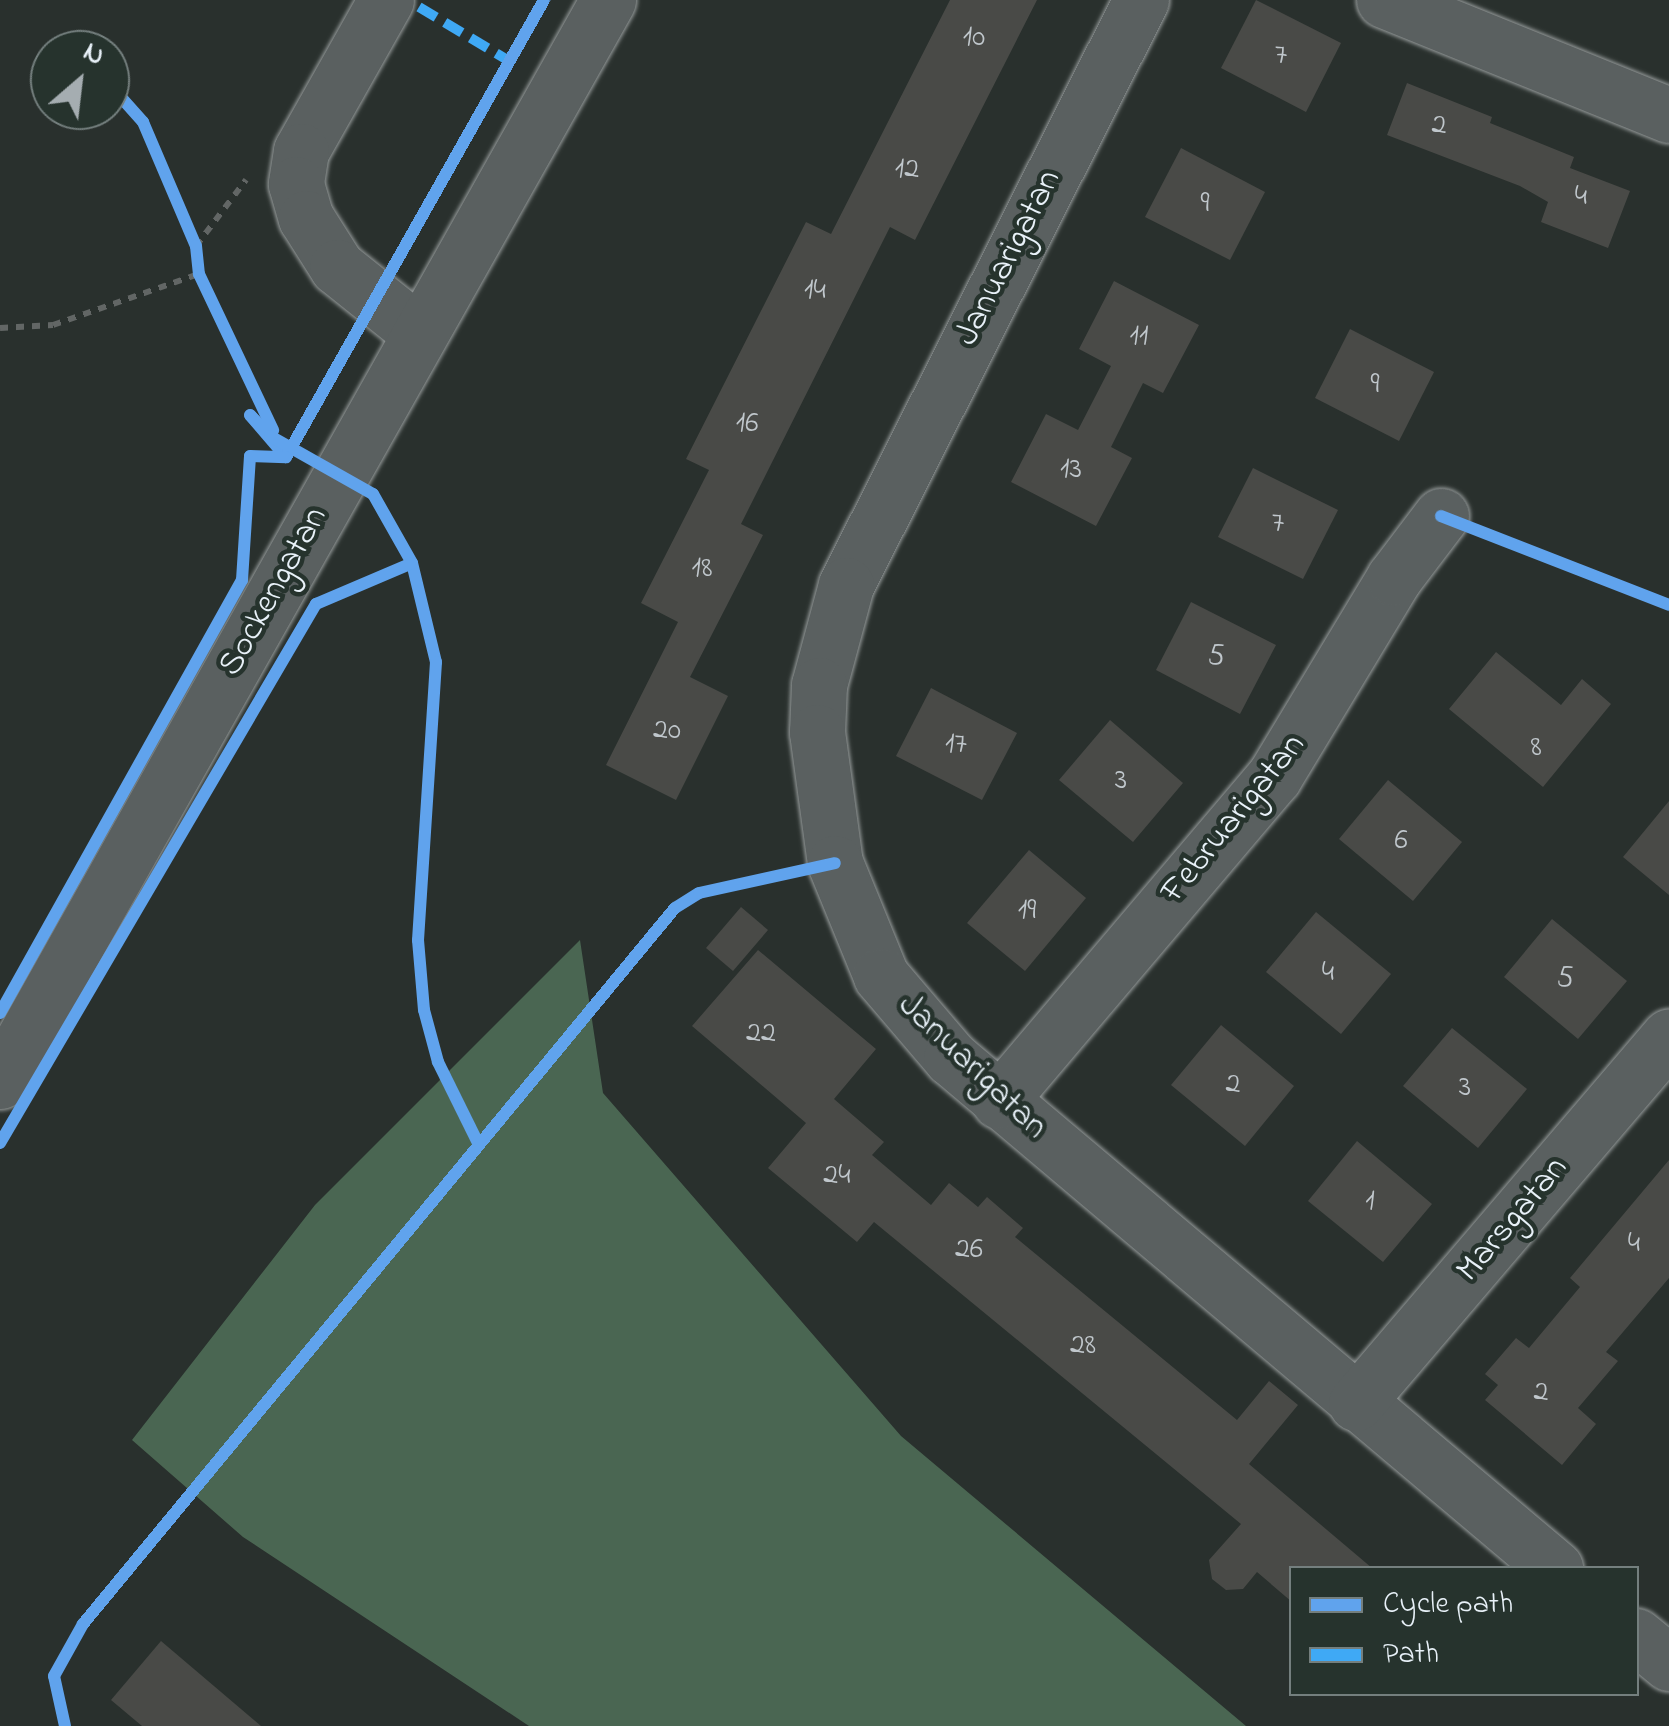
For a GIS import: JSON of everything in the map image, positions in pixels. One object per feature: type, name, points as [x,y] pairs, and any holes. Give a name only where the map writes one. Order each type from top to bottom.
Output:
[{"type":"street","points":[[386,0],[301,151],[296,184],[306,218],[337,267],[418,331]]},
{"type":"street","name":"Sockengatan","points":[[0,1081],[418,331],[608,0]]},
{"type":"street","name":"Januarigatan","points":[[1141,0],[865,540],[819,685],[823,801],[835,863],[862,939],[906,1009],[999,1101],[1554,1566]]},
{"type":"street","points":[[1384,0],[1669,114]]},
{"type":"street","name":"Februarigatan","points":[[999,1101],[1274,778],[1394,578],[1441,516]]},
{"type":"street","name":"Marsgatan","points":[[1356,1403],[1669,1037]]},
{"type":"street","points":[[1639,1638],[1669,1663]]},
{"type":"path","points":[[188,229],[207,290]]},
{"type":"path","points":[[0,328],[53,326],[199,274]]},
{"type":"green space","points":[[580,940],[603,1093],[901,1436],[1246,1726],[529,1726],[243,1537],[132,1440],[315,1205]]},
{"type":"building","points":[[950,0],[1037,0],[915,240],[890,227],[741,524],[763,535],[690,677],[728,696],[676,800],[606,765],[678,622],[641,603],[709,470],[686,459],[806,222],[831,234]]},
{"type":"building","points":[[1256,0],[1341,43],[1306,112],[1221,68]]},
{"type":"building","points":[[1407,83],[1492,117],[1490,123],[1574,157],[1570,168],[1630,191],[1608,248],[1541,222],[1548,202],[1520,186],[1387,135]]},
{"type":"building","points":[[1181,148],[1265,192],[1230,260],[1145,217]]},
{"type":"building","points":[[1114,281],[1199,325],[1163,393],[1143,383],[1111,447],[1132,458],[1096,526],[1011,482],[1046,414],[1078,430],[1111,366],[1079,349]]},
{"type":"building","points":[[1350,329],[1434,372],[1399,441],[1315,398]]},
{"type":"building","points":[[1253,468],[1338,510],[1303,579],[1218,537]]},
{"type":"building","points":[[1191,602],[1276,645],[1240,714],[1156,670]]},
{"type":"building","points":[[1496,652],[1561,705],[1582,679],[1611,704],[1543,787],[1449,709]]},
{"type":"building","points":[[931,688],[1017,733],[982,800],[896,756]]},
{"type":"building","points":[[1110,720],[1183,783],[1133,842],[1059,780]]},
{"type":"building","points":[[1388,780],[1462,842],[1413,901],[1339,839]]},
{"type":"building","points":[[1669,801],[1669,895],[1623,857]]},
{"type":"building","points":[[1029,850],[1086,898],[1025,971],[967,923]]},
{"type":"building","points":[[741,907],[768,930],[733,971],[706,948]]},
{"type":"building","points":[[1316,912],[1391,974],[1341,1034],[1266,972]]},
{"type":"building","points":[[1552,919],[1627,981],[1578,1039],[1504,977]]},
{"type":"building","points":[[758,950],[876,1049],[834,1099],[884,1142],[872,1155],[931,1205],[949,1183],[978,1207],[987,1197],[1023,1228],[1015,1237],[1237,1420],[1269,1381],[1298,1405],[1249,1464],[1370,1566],[1289,1566],[1289,1599],[1257,1572],[1243,1589],[1226,1590],[1212,1579],[1209,1560],[1241,1524],[874,1222],[857,1242],[768,1168],[806,1123],[692,1026]]},
{"type":"building","points":[[1221,1025],[1294,1086],[1245,1146],[1171,1085]]},
{"type":"building","points":[[1452,1028],[1527,1089],[1478,1148],[1403,1086]]},
{"type":"building","points":[[1357,1141],[1432,1204],[1383,1262],[1308,1201]]},
{"type":"building","points":[[1669,1160],[1669,1278],[1606,1352],[1618,1361],[1578,1408],[1596,1424],[1562,1465],[1485,1400],[1498,1385],[1485,1374],[1516,1338],[1529,1348],[1580,1287],[1570,1278]]},
{"type":"building","points":[[161,1641],[261,1726],[142,1726],[111,1700]]},
{"type":"marked path","points":[[419,7],[511,62]]},
{"type":"cycle path","points":[[286,457],[544,0]]},
{"type":"cycle path","points":[[130,107],[143,122],[196,246],[199,274],[273,430]]},
{"type":"cycle path","points":[[286,457],[250,415],[270,436],[373,494],[412,563],[436,662],[418,940],[424,1010],[438,1062],[478,1143]]},
{"type":"cycle path","points":[[0,1013],[242,580],[250,456],[286,457]]},
{"type":"cycle path","points":[[1441,516],[1669,605]]},
{"type":"cycle path","points":[[0,1143],[316,604],[412,563]]},
{"type":"cycle path","points":[[65,1726],[54,1676],[83,1624],[675,908],[699,893],[835,863]]}]
